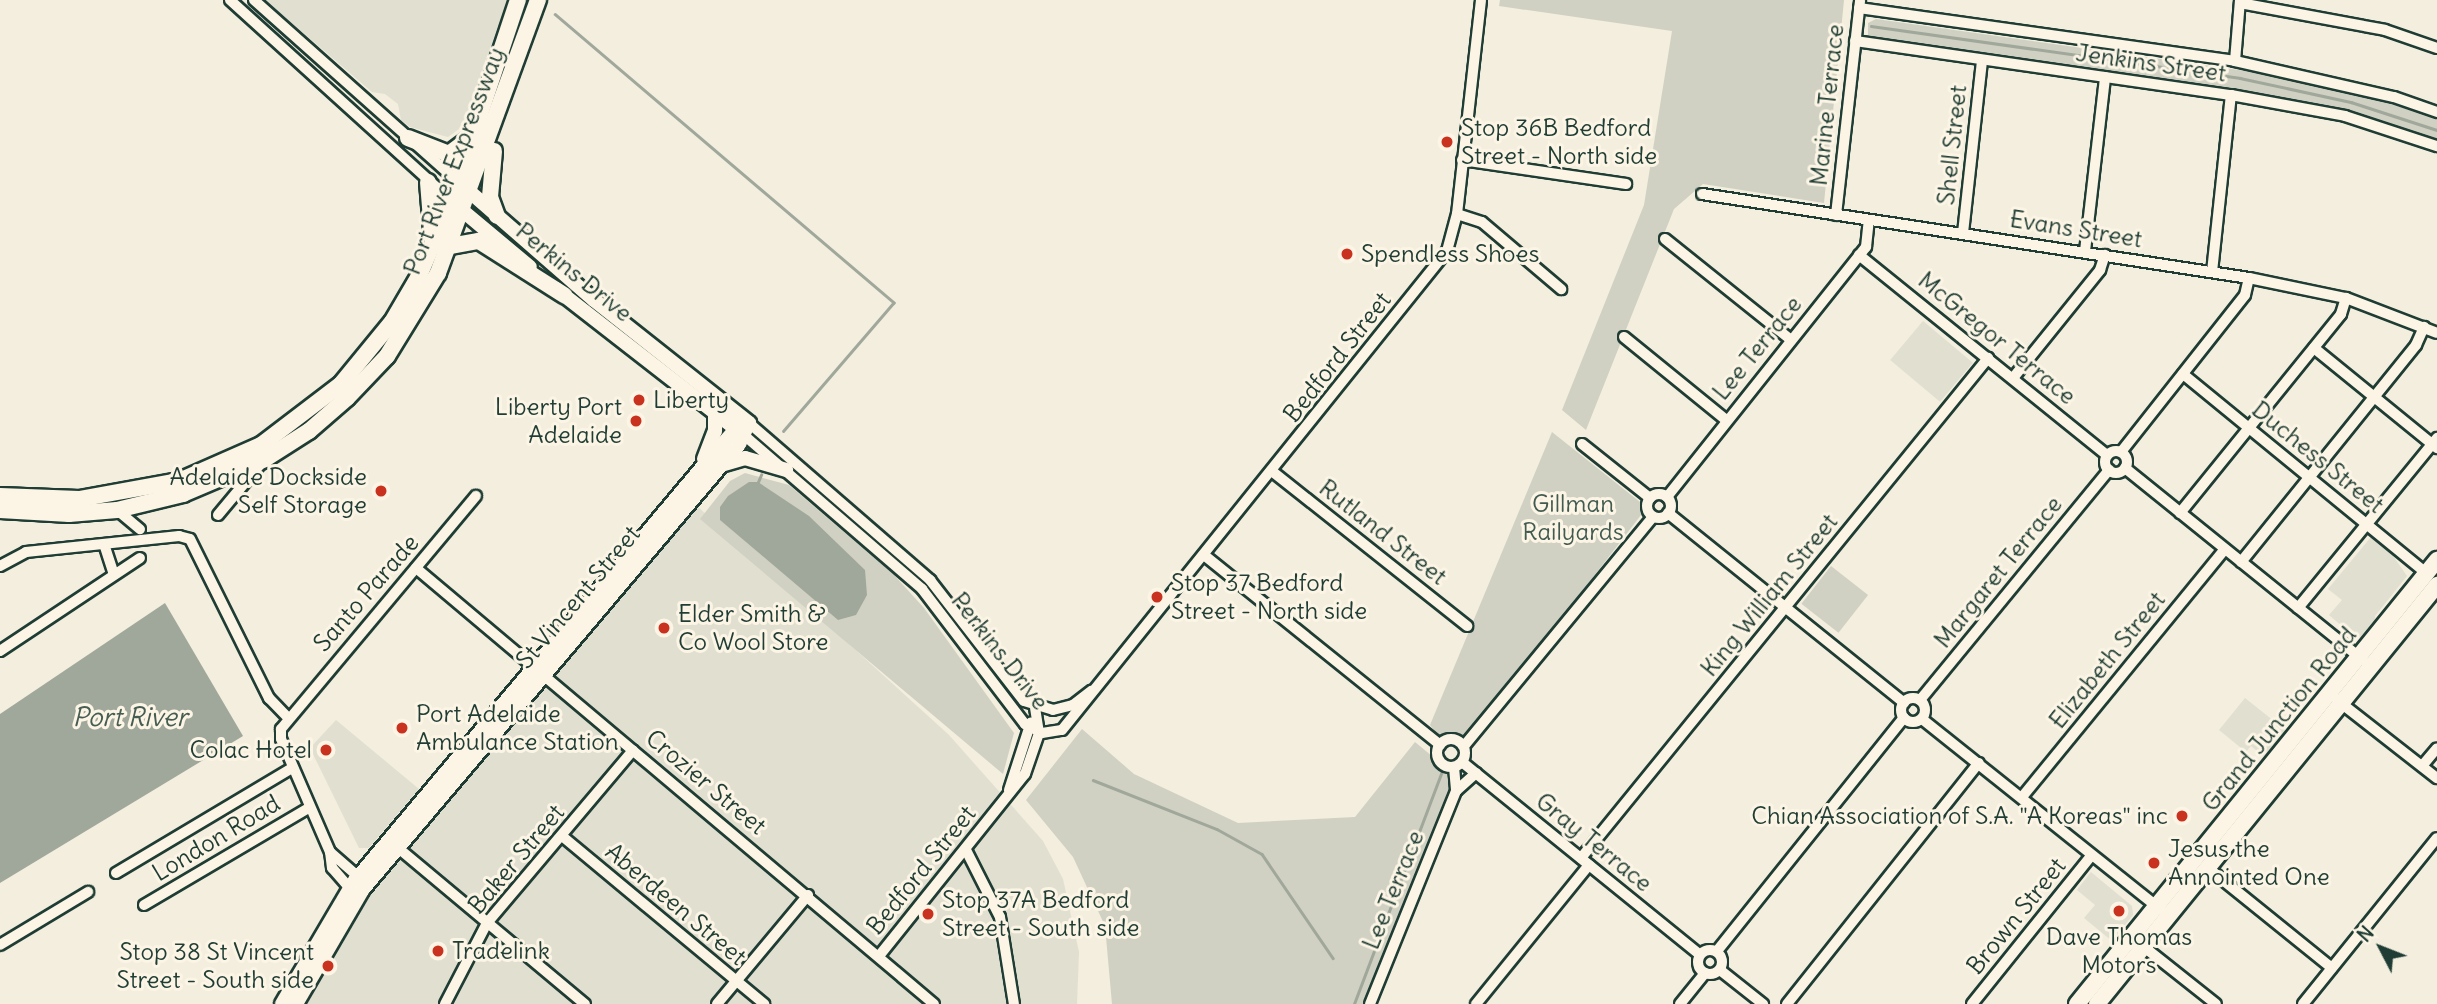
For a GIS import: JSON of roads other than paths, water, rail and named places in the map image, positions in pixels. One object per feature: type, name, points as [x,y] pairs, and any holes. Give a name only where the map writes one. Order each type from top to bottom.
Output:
[{"type":"highway","name":"Port River Expressway","points":[[464,187],[474,134],[518,0]]},
{"type":"highway","name":"Port River Expressway","points":[[0,510],[59,514],[117,510],[183,494],[265,459],[309,431],[387,355],[430,289],[450,246],[457,206],[464,187],[512,77],[538,0]]},
{"type":"highway","points":[[497,216],[491,197],[491,163],[512,95],[512,77]]},
{"type":"highway","points":[[407,137],[449,154],[457,152],[474,134]]},
{"type":"highway","points":[[428,181],[433,244]]},
{"type":"highway","name":"Port River Expressway","points":[[0,496],[79,499],[146,488],[178,481],[261,445],[341,384],[373,348],[401,307],[433,244],[457,206]]},
{"type":"highway","points":[[450,246],[479,242],[564,295]]},
{"type":"highway","name":"Grand Junction Road","points":[[2097,1004],[2138,942],[2432,579],[2437,559]]},
{"type":"highway","name":"Grand Junction Road","points":[[2162,912],[2208,868],[2335,698]]},
{"type":"highway","name":"Grand Junction Road","points":[[2077,1004],[2138,942]]},
{"type":"main road","name":"Perkins Drive","points":[[464,187],[743,429]]},
{"type":"main road","name":"Perkins Drive","points":[[457,206],[564,295],[715,412],[743,429]]},
{"type":"main road","points":[[715,412],[711,466],[745,458],[786,470]]},
{"type":"main road","name":"St Vincent Street","points":[[292,1003],[358,886],[743,429]]},
{"type":"main road","name":"St Vincent Street","points":[[358,886],[397,847],[538,670]]},
{"type":"street","name":"Perkins Drive","points":[[230,0],[320,78],[457,206]]},
{"type":"street","name":"Perkins Drive","points":[[254,0],[464,187]]},
{"type":"street","name":"Bedford Street","points":[[1098,685],[1273,472],[1445,255],[1457,214],[1481,0]]},
{"type":"street","points":[[2235,61],[2240,1],[2385,30],[2437,48]]},
{"type":"street","name":"Jenkins Street","points":[[1860,4],[2235,61],[2394,97],[2437,112]]},
{"type":"street","name":"Marine Terrace","points":[[1836,215],[1860,4]]},
{"type":"street","name":"Jenkins Street","points":[[1855,41],[2231,95],[2345,116],[2437,146]]},
{"type":"street","name":"Shell Street","points":[[1963,233],[1982,60]]},
{"type":"street","points":[[2085,251],[2105,77]]},
{"type":"street","points":[[2212,272],[2231,95]]},
{"type":"street","points":[[1462,160],[1626,184]]},
{"type":"street","name":"Evans Street","points":[[1702,194],[2249,278],[2346,298],[2437,333]]},
{"type":"street","points":[[1457,214],[1482,222],[1561,289]]},
{"type":"street","name":"Lee Terrace","points":[[1667,497],[1866,247],[1870,220]]},
{"type":"street","points":[[1665,239],[1791,340]]},
{"type":"street","name":"McGregor Terrace","points":[[1859,255],[2107,454]]},
{"type":"street","points":[[2013,378],[2100,270],[2105,255]]},
{"type":"street","points":[[2249,278],[2245,295],[2122,452],[2107,454],[2109,470],[2125,468],[2365,662]]},
{"type":"street","points":[[2180,513],[2341,314],[2346,298]]},
{"type":"street","points":[[2241,562],[2416,345],[2424,327]]},
{"type":"street","points":[[1624,337],[1726,420]]},
{"type":"street","points":[[2298,608],[2435,443],[2314,348]]},
{"type":"street","name":"King William Street","points":[[1476,1004],[1585,861],[1989,358]]},
{"type":"street","name":"Duchess Street","points":[[2183,374],[2432,579]]},
{"type":"street","name":"Perkins Drive","points":[[743,429],[928,595],[1034,730],[1065,727],[1098,685]]},
{"type":"street","name":"Perkins Drive","points":[[743,429],[930,580],[1016,692],[1035,708],[1053,710],[1070,706],[1098,685]]},
{"type":"street","points":[[1582,444],[1650,498],[1667,497],[1668,513],[1904,703],[1920,700],[1925,707],[1922,719]]},
{"type":"street","points":[[2122,452],[2127,457],[2125,468]]},
{"type":"street","points":[[218,515],[265,459]]},
{"type":"street","name":"Margaret Terrace","points":[[1920,700],[2109,470]]},
{"type":"street","name":"Rutland Street","points":[[1273,472],[1467,626]]},
{"type":"street","name":"Santo Parade","points":[[288,718],[476,496]]},
{"type":"street","points":[[1650,498],[1647,508],[1653,517]]},
{"type":"street","points":[[117,510],[140,529]]},
{"type":"street","points":[[1440,745],[1454,740],[1464,746],[1653,517],[1668,513]]},
{"type":"street","points":[[2,563],[26,552],[105,547],[179,536],[190,539],[212,591],[269,698],[288,718],[281,739],[330,852],[337,876],[347,885],[358,886]]},
{"type":"street","points":[[105,547],[114,575]]},
{"type":"street","name":"Elizabeth Street","points":[[2022,797],[2225,549]]},
{"type":"street","points":[[1204,555],[1440,745]]},
{"type":"street","points":[[0,651],[140,558]]},
{"type":"street","name":"Crozier Street","points":[[416,568],[808,895],[934,1004]]},
{"type":"street","points":[[2335,698],[2437,778]]},
{"type":"street","points":[[1705,973],[1699,966],[1700,954],[1717,951],[1904,718],[1904,703]]},
{"type":"street","name":"Bedford Street","points":[[879,956],[1025,774],[1034,730],[1035,708]]},
{"type":"street","points":[[1904,718],[1911,723],[1922,719]]},
{"type":"street","points":[[1922,719],[2162,912]]},
{"type":"street","points":[[1440,745],[1440,762],[1458,764]]},
{"type":"street","name":"Lee Terrace","points":[[1370,1004],[1456,791],[1458,764],[1464,746]]},
{"type":"street","points":[[2422,766],[2437,748]]},
{"type":"street","name":"Baker Street","points":[[445,1004],[487,923],[634,750]]},
{"type":"street","name":"Gray Terrace","points":[[1458,764],[1476,773],[1700,954]]},
{"type":"street","points":[[1787,1004],[1979,764]]},
{"type":"street","points":[[116,873],[292,768]]},
{"type":"street","name":"Lee Terrace","points":[[1456,791],[1476,773]]},
{"type":"street","name":"London Road","points":[[144,905],[309,808]]},
{"type":"street","name":"Aberdeen Street","points":[[562,835],[764,1004]]},
{"type":"street","points":[[2303,1004],[2437,838]]},
{"type":"street","points":[[397,847],[585,1004]]},
{"type":"street","points":[[966,850],[1000,917],[1014,1004]]},
{"type":"street","name":"Brown Street","points":[[1972,1004],[2092,855]]},
{"type":"street","points":[[2208,868],[2332,968]]},
{"type":"street","points":[[0,945],[88,892]]},
{"type":"street","points":[[717,1004],[808,895]]},
{"type":"street","points":[[2138,942],[2216,1004]]},
{"type":"street","points":[[1717,951],[1723,962],[1720,970]]},
{"type":"street","points":[[1680,1004],[1705,973],[1720,970],[1763,1004]]},
{"type":"water","points":[[749,482],[758,482],[809,516],[865,570],[867,595],[856,615],[838,620],[720,520],[720,507],[728,496]]},
{"type":"water","name":"Port River","points":[[165,603],[243,736],[0,883],[0,714]]},
{"type":"waterway","points":[[555,14],[894,303],[784,431]]},
{"type":"waterway","points":[[1871,26],[2240,78],[2351,102],[2437,130]]},
{"type":"waterway","points":[[758,482],[761,475]]},
{"type":"waterway","points":[[1354,1004],[1442,771]]},
{"type":"waterway","points":[[1093,780],[1217,829],[1262,854],[1333,958]]},
{"type":"place","name":"Stop 36B Bedford Street - North side","points":[[1447,142]]},
{"type":"place","name":"Spendless Shoes","points":[[1347,254]]},
{"type":"place","name":"Liberty","points":[[639,400]]},
{"type":"place","name":"Liberty Port Adelaide","points":[[636,421]]},
{"type":"place","name":"Adelaide Dockside Self Storage","points":[[381,491]]},
{"type":"place","name":"Stop 37 Bedford Street - North side","points":[[1157,597]]},
{"type":"place","name":"Elder Smith & Co Wool Store","points":[[664,628]]},
{"type":"place","name":"Port Adelaide Ambulance Station","points":[[402,728]]},
{"type":"place","name":"Colac Hotel","points":[[326,750]]},
{"type":"place","name":"Chian Association of S.A. \"A Koreas\" inc","points":[[2182,816]]},
{"type":"place","name":"Jesus the Annointed One","points":[[2154,863]]},
{"type":"place","name":"Dave Thomas Motors","points":[[2119,911]]},
{"type":"place","name":"Stop 37A Bedford Street - South side","points":[[928,914]]},
{"type":"place","name":"Tradelink","points":[[438,951]]},
{"type":"place","name":"Stop 38 St Vincent Street - South side","points":[[328,966]]},
{"type":"park label","name":"Gillman Railyards","points":[[1573,518]]}]
